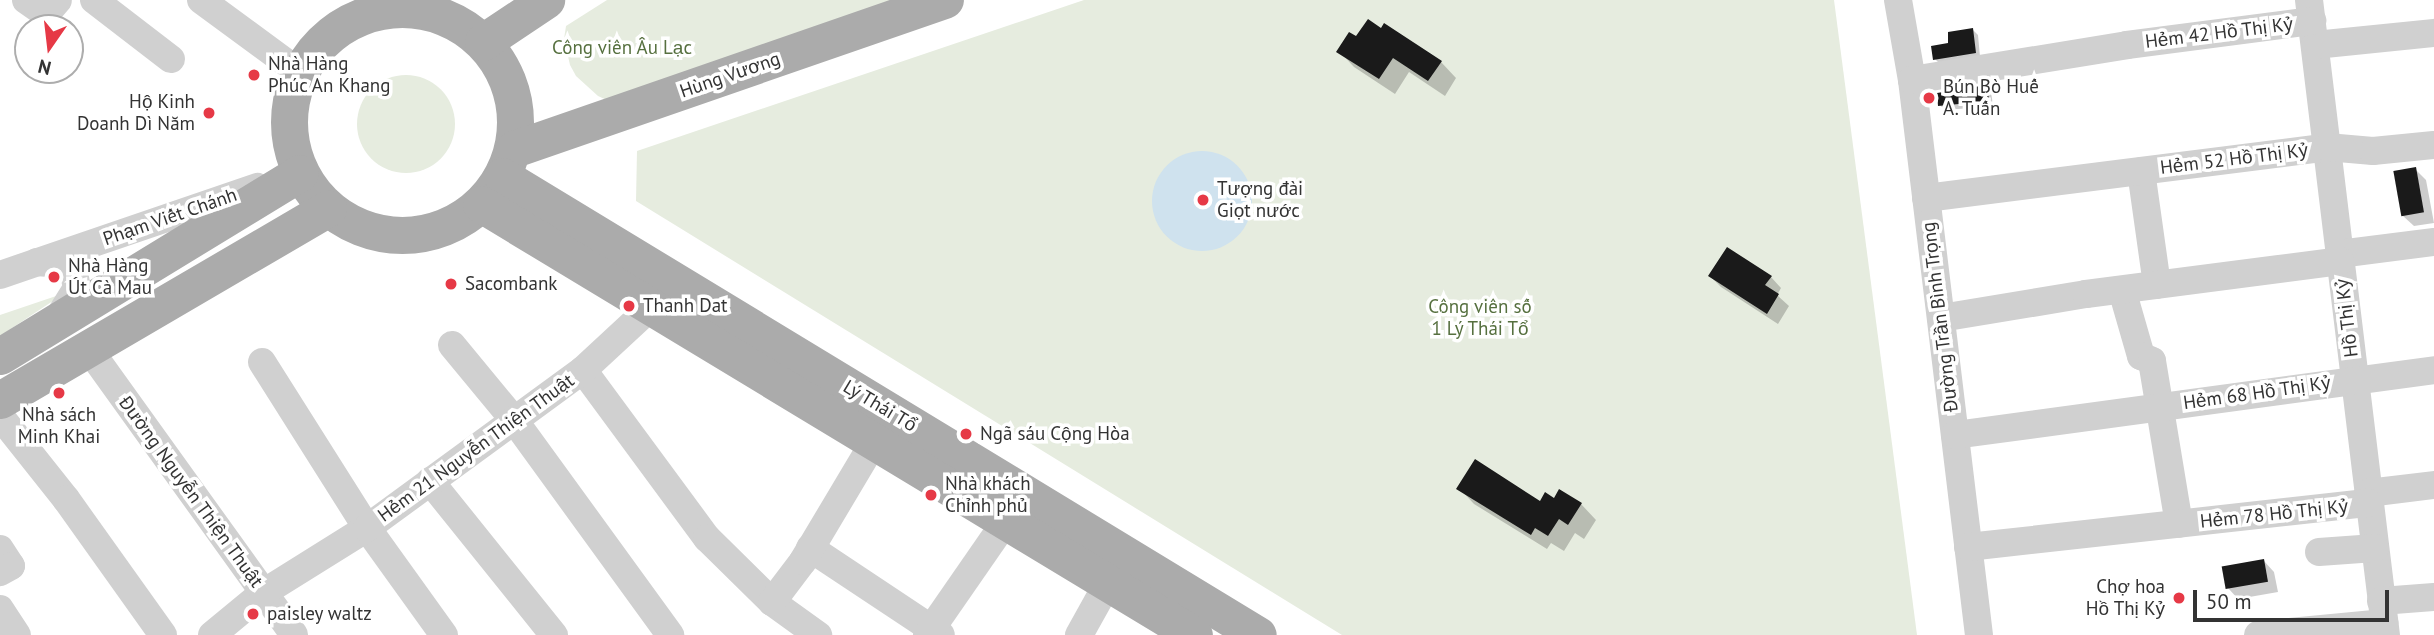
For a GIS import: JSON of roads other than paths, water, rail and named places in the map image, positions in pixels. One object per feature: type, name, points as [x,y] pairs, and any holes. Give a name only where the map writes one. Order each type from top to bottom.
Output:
[{"type":"main road","points":[[483,42],[546,0]]},
{"type":"main road","name":"Hùng Vương","points":[[499,176],[945,0]]},
{"type":"main road","points":[[428,6],[483,42],[496,59],[513,99],[499,176],[441,228],[405,234],[370,231],[328,208],[300,173],[288,125],[290,98],[299,72],[309,55],[347,11],[428,6]]},
{"type":"main road","points":[[0,356],[300,173]]},
{"type":"main road","name":"Lý Thái Tổ","points":[[499,176],[659,293],[874,442],[1194,635]]},
{"type":"main road","points":[[0,400],[328,208]]},
{"type":"main road","name":"Lý Thái Tổ","points":[[659,293],[1258,635]]},
{"type":"street","points":[[26,0],[46,14],[58,0]]},
{"type":"street","points":[[94,0],[171,59]]},
{"type":"street","points":[[201,0],[299,72]]},
{"type":"street","name":"Đường Trần Bình Trọng","points":[[1898,0],[1912,80],[1979,635]]},
{"type":"street","name":"Hẻm 42 Hồ Thị Kỷ","points":[[1912,80],[2127,45],[2312,22],[2434,33]]},
{"type":"street","name":"Hồ Thị Kỷ","points":[[2312,22],[2384,620]]},
{"type":"street","name":"Hẻm 52 Hồ Thị Kỷ","points":[[1926,198],[2327,147],[2373,151],[2434,145]]},
{"type":"street","points":[[2141,171],[2157,285]]},
{"type":"street","name":"Phạm Viết Chánh","points":[[0,275],[300,173]]},
{"type":"street","points":[[1941,318],[2434,242]]},
{"type":"street","points":[[37,262],[61,264],[74,273],[77,288],[57,321]]},
{"type":"street","points":[[2122,289],[2141,356],[2152,361],[2179,524]]},
{"type":"street","name":"Hẻm 21 Nguyễn Thiện Thuật","points":[[212,635],[263,593],[367,528],[583,370],[659,293]]},
{"type":"street","points":[[453,345],[513,421],[670,635]]},
{"type":"street","name":"Đường Nguyễn Thiện Thuật","points":[[88,348],[295,635]]},
{"type":"street","points":[[262,362],[367,528],[444,635]]},
{"type":"street","points":[[583,370],[707,538],[772,602],[818,635]]},
{"type":"street","name":"Hẻm 68 Hồ Thị Kỷ","points":[[1955,435],[2434,370]]},
{"type":"street","points":[[0,416],[66,499],[163,635]]},
{"type":"street","points":[[772,602],[810,548],[874,442]]},
{"type":"street","points":[[430,481],[554,635]]},
{"type":"street","name":"Hẻm 78 Hồ Thị Kỷ","points":[[1968,547],[2179,524],[2369,498],[2434,485]]},
{"type":"street","points":[[810,548],[933,633],[1006,522]]},
{"type":"street","points":[[2319,552],[2375,548]]},
{"type":"street","points":[[0,549],[11,566],[0,572]]},
{"type":"street","points":[[1079,635],[1108,583]]},
{"type":"street","points":[[2259,635],[2384,620],[2434,597]]},
{"type":"water","points":[[1202,151],[1221,155],[1237,166],[1248,182],[1252,201],[1248,220],[1237,236],[1221,247],[1202,251],[1183,247],[1167,236],[1156,220],[1152,201],[1156,182],[1167,166],[1183,155]]},
{"type":"place","name":"Nhà Hàng Phúc An Khang","points":[[254,75]]},
{"type":"place","name":"Bún Bò Huế A. Tuấn","points":[[1929,98]]},
{"type":"place","name":"Hộ Kinh Doanh Dì Năm","points":[[209,113]]},
{"type":"place","name":"Tượng đài Giọt nước","points":[[1203,200]]},
{"type":"place","name":"Nhà Hàng Út Cà Mau","points":[[54,277]]},
{"type":"place","name":"Sacombank","points":[[451,284]]},
{"type":"place","name":"Thanh Dat","points":[[629,306]]},
{"type":"place","name":"Nhà sách Minh Khai","points":[[59,393]]},
{"type":"place","name":"Ngã sáu Cộng Hòa","points":[[966,434]]},
{"type":"place","name":"Nhà khách Chỉnh phủ","points":[[931,495]]},
{"type":"place","name":"Chợ hoa Hồ Thị Kỷ","points":[[2179,598]]},
{"type":"place","name":"paisley waltz","points":[[253,614]]},
{"type":"park label","name":"Công viên Âu Lạc","points":[[622,48]]},
{"type":"park label","name":"Công viên số 1 Lý Thái Tổ","points":[[1480,318]]}]
